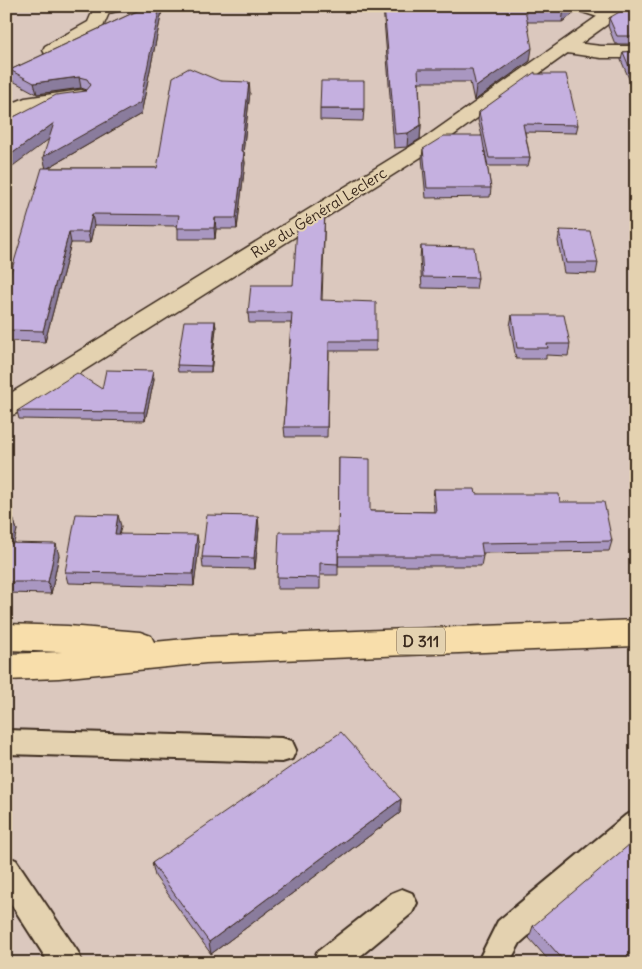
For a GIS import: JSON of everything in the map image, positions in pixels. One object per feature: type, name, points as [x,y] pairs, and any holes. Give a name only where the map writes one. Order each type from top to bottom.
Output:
[{"type":"main road","name":"D 311","points":[[6,667],[59,665],[206,650],[636,634]]},
{"type":"main road","name":"D 311","points":[[6,637],[68,639],[206,650]]},
{"type":"street","points":[[52,50],[96,25],[101,10],[115,6]]},
{"type":"street","points":[[582,6],[617,11]]},
{"type":"street","name":"Rue du Général Leclerc","points":[[6,408],[434,142],[617,11]]},
{"type":"street","points":[[567,48],[601,52],[636,52]]},
{"type":"street","points":[[6,114],[25,104],[81,96]]},
{"type":"lane","points":[[6,742],[282,750]]},
{"type":"lane","points":[[492,963],[509,932],[636,824]]},
{"type":"lane","points":[[6,870],[67,963]]},
{"type":"lane","points":[[328,963],[402,902]]},
{"type":"building","points":[[148,6],[160,6],[140,103],[43,157],[54,123],[6,158],[6,121],[56,95],[86,91],[91,85],[87,79],[79,77],[34,83],[10,70]]},
{"type":"building","points":[[384,6],[569,6],[564,9],[525,9],[532,48],[476,87],[472,69],[418,69],[421,125],[408,133],[395,134]]},
{"type":"building","points":[[636,10],[636,36],[617,36],[609,18],[621,11]]},
{"type":"building","points":[[636,51],[636,83],[623,52]]},
{"type":"building","points":[[189,68],[220,81],[249,82],[241,151],[244,152],[236,218],[215,218],[214,228],[177,228],[179,215],[92,214],[88,232],[69,232],[43,331],[6,330],[6,289],[42,168],[157,168],[173,77]]},
{"type":"building","points":[[535,72],[535,74],[566,74],[578,125],[523,124],[530,158],[489,158],[479,112]]},
{"type":"building","points":[[321,81],[364,81],[364,109],[320,109]]},
{"type":"building","points":[[444,136],[482,136],[491,188],[427,188],[423,149]]},
{"type":"building","points":[[325,210],[321,300],[376,302],[376,341],[329,341],[327,427],[284,427],[292,313],[248,313],[251,285],[293,285],[297,228]]},
{"type":"building","points":[[560,230],[590,231],[598,263],[566,263]]},
{"type":"building","points":[[421,246],[474,247],[478,278],[423,277]]},
{"type":"building","points":[[512,315],[564,315],[570,344],[547,344],[548,348],[517,348]]},
{"type":"building","points":[[184,321],[215,321],[211,366],[177,365]]},
{"type":"building","points":[[106,370],[153,371],[144,412],[17,411],[77,373],[102,389]]},
{"type":"building","points":[[339,458],[370,459],[370,511],[436,512],[434,489],[475,489],[476,494],[559,494],[560,502],[604,502],[612,541],[481,543],[483,556],[338,556]]},
{"type":"building","points":[[76,514],[118,515],[115,534],[197,535],[193,574],[65,572]]},
{"type":"building","points":[[207,515],[258,516],[254,558],[202,557]]},
{"type":"building","points":[[6,518],[13,518],[7,543],[56,544],[48,582],[6,582]]},
{"type":"building","points":[[279,532],[338,532],[338,564],[320,563],[320,578],[277,577]]},
{"type":"building","points":[[341,732],[401,799],[209,942],[152,863]]},
{"type":"building","points":[[636,839],[636,951],[623,963],[566,963],[533,926]]}]
